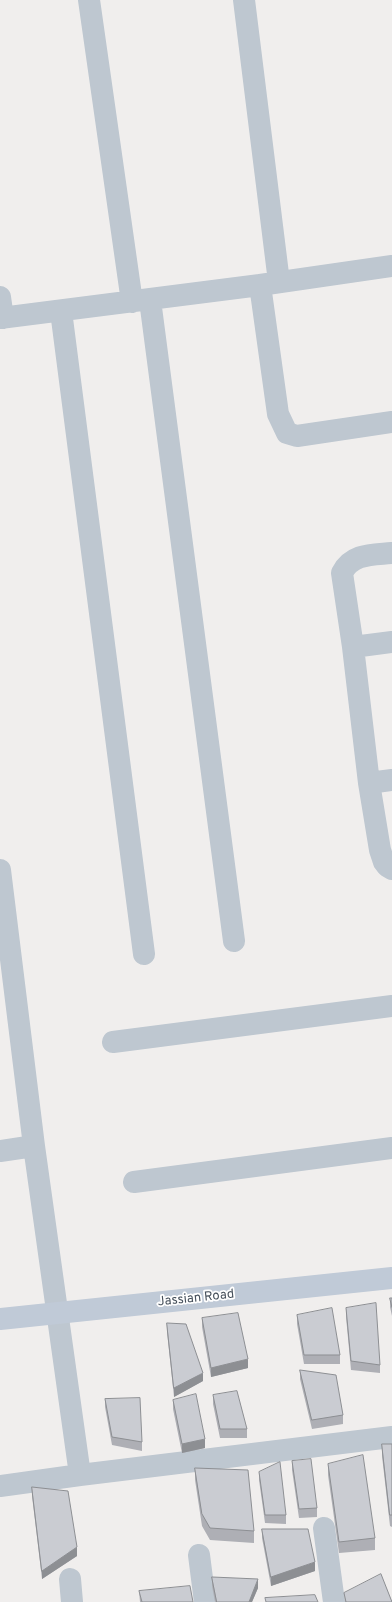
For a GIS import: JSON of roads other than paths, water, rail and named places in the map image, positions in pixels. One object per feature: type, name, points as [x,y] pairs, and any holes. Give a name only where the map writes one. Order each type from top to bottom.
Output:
[{"type":"street","points":[[89,0],[141,301],[234,941]]},
{"type":"street","points":[[244,0],[270,284],[278,414],[287,433],[297,436],[392,422]]},
{"type":"street","points":[[1,311],[61,311],[270,284],[392,266]]},
{"type":"street","points":[[61,311],[144,954]]},
{"type":"street","points":[[392,553],[362,556],[354,559],[346,565],[342,573],[353,647],[369,783],[380,850],[384,862],[392,869]]},
{"type":"street","points":[[353,647],[392,642]]},
{"type":"street","points":[[369,783],[392,780]]},
{"type":"street","points":[[0,870],[7,984],[34,1146],[80,1475]]},
{"type":"street","points":[[113,1042],[392,1006]]},
{"type":"street","points":[[0,1151],[34,1146]]},
{"type":"street","points":[[134,1182],[392,1148]]},
{"type":"street","name":"Jassian Road","points":[[0,1319],[392,1278]]},
{"type":"street","points":[[0,1486],[392,1437]]},
{"type":"street","points":[[324,1528],[334,1602]]},
{"type":"street","points":[[199,1555],[205,1602]]},
{"type":"street","points":[[70,1579],[72,1602]]}]
